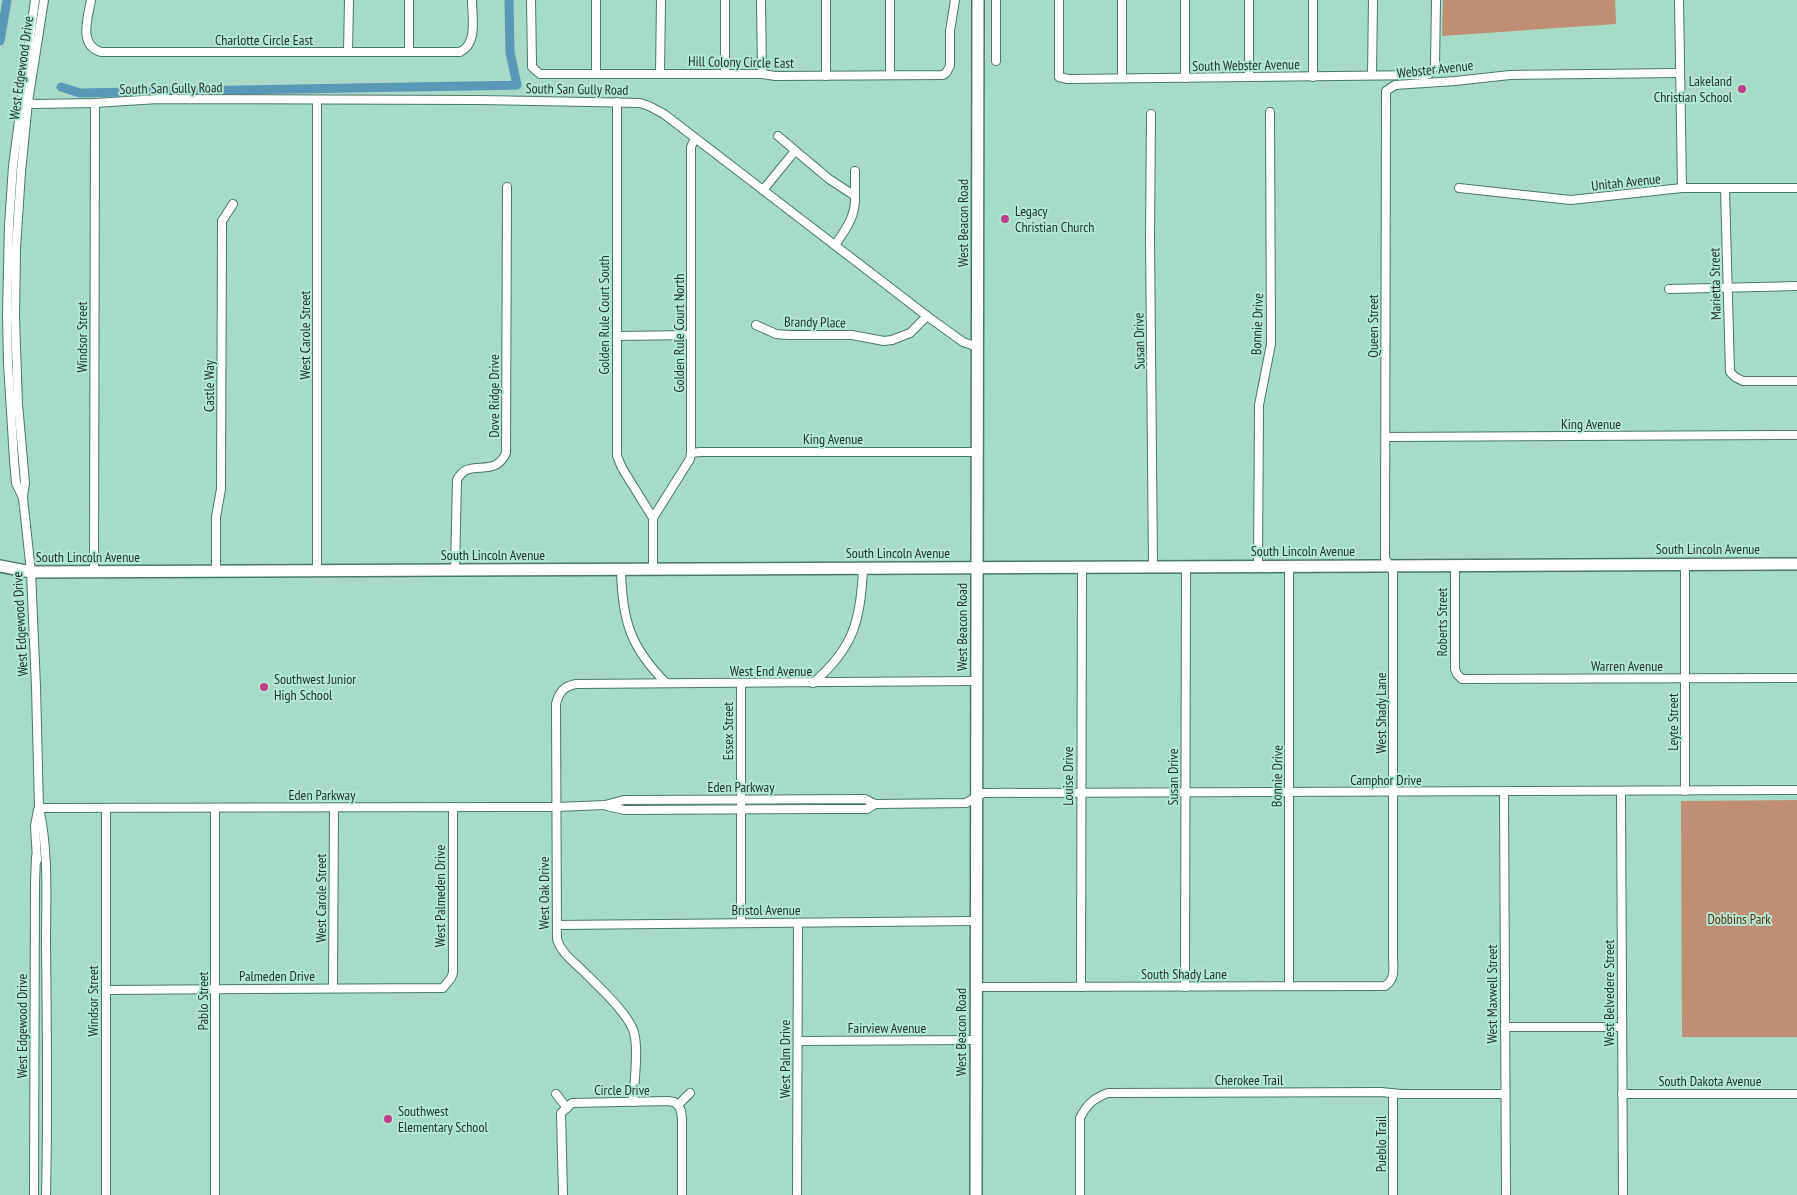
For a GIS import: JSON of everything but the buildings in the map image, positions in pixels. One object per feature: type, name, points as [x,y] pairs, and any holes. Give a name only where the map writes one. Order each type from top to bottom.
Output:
[{"type":"street","name":"West Edgewood Drive","points":[[36,0],[24,101],[15,288],[18,404],[25,482],[22,498],[30,572],[36,687],[39,808],[43,827],[48,1066],[46,1195]]},
{"type":"street","name":"West Edgewood Drive","points":[[24,101],[44,0]]},
{"type":"street","name":"Charlotte Circle East","points":[[91,0],[87,38],[90,47],[101,52],[460,52],[470,45],[472,39],[472,0]]},
{"type":"street","points":[[348,52],[349,0]]},
{"type":"street","points":[[409,0],[409,52]]},
{"type":"street","name":"Hill Colony Circle East","points":[[531,0],[532,62],[535,70],[540,74],[725,73],[775,76],[937,76],[946,73],[950,66],[950,31],[955,0]]},
{"type":"street","points":[[596,0],[596,74]]},
{"type":"street","points":[[660,73],[661,0]]},
{"type":"street","points":[[725,0],[725,73]]},
{"type":"street","points":[[761,0],[762,74]]},
{"type":"street","points":[[826,0],[826,76]]},
{"type":"street","points":[[890,0],[890,76]]},
{"type":"street","name":"West Beacon Road","points":[[976,1195],[978,0]]},
{"type":"street","points":[[996,0],[996,61]]},
{"type":"street","name":"South Webster Avenue","points":[[1059,0],[1059,77],[1068,79],[1425,75],[1433,70],[1436,61],[1436,0]]},
{"type":"street","points":[[1122,0],[1122,78]]},
{"type":"street","points":[[1185,0],[1185,78]]},
{"type":"street","points":[[1249,0],[1249,77]]},
{"type":"street","points":[[1312,0],[1313,76]]},
{"type":"street","points":[[1372,75],[1373,0]]},
{"type":"street","points":[[1679,0],[1682,188]]},
{"type":"street","name":"Webster Avenue","points":[[1389,88],[1395,84],[1455,81],[1485,76],[1679,73]]},
{"type":"street","name":"Queen Street","points":[[1388,565],[1386,558],[1385,95],[1389,88]]},
{"type":"street","name":"South San Gully Road","points":[[24,101],[35,104],[158,99],[476,100],[632,102],[649,106],[664,114],[927,316],[963,342],[978,347]]},
{"type":"street","name":"West Carole Street","points":[[317,100],[317,571]]},
{"type":"street","name":"Golden Rule Court South","points":[[617,102],[616,456],[653,518]]},
{"type":"street","name":"Windsor Street","points":[[94,572],[95,103]]},
{"type":"street","name":"Bonnie Drive","points":[[1258,567],[1259,405],[1271,344],[1270,112]]},
{"type":"street","name":"Susan Drive","points":[[1151,114],[1150,238],[1153,567]]},
{"type":"street","points":[[778,136],[829,179],[855,196]]},
{"type":"street","name":"Golden Rule Court North","points":[[653,518],[690,459],[691,453],[691,147],[695,138]]},
{"type":"street","points":[[763,190],[795,151]]},
{"type":"street","points":[[835,245],[850,224],[856,205],[855,171]]},
{"type":"street","name":"Dove Ridge Drive","points":[[456,570],[457,480],[463,471],[468,468],[494,466],[504,460],[506,453],[507,187]]},
{"type":"street","name":"Unitah Avenue","points":[[1459,188],[1571,200],[1682,188],[1797,188]]},
{"type":"street","name":"Marietta Street","points":[[1726,188],[1729,368],[1735,378],[1743,381],[1797,381]]},
{"type":"street","name":"Castle Way","points":[[216,571],[216,517],[221,489],[222,221],[233,204]]},
{"type":"street","points":[[1669,288],[1797,286]]},
{"type":"street","name":"Brandy Place","points":[[756,324],[776,334],[852,335],[884,341],[910,333],[927,316]]},
{"type":"street","points":[[617,336],[691,336]]},
{"type":"street","name":"King Avenue","points":[[1386,437],[1797,435]]},
{"type":"street","name":"King Avenue","points":[[691,453],[976,452]]},
{"type":"street","points":[[653,518],[653,569]]},
{"type":"street","name":"Leyte Street","points":[[1685,564],[1685,791]]},
{"type":"street","name":"South Lincoln Avenue","points":[[0,566],[30,572],[94,572],[1797,564]]},
{"type":"street","name":"West Shady Lane","points":[[1388,565],[1393,572],[1393,977],[1390,982]]},
{"type":"street","name":"Roberts Street","points":[[1455,565],[1455,669],[1459,677]]},
{"type":"street","name":"Louise Drive","points":[[1081,987],[1082,566]]},
{"type":"street","name":"Susan Drive","points":[[1185,987],[1186,567]]},
{"type":"street","name":"Bonnie Drive","points":[[1289,567],[1289,986]]},
{"type":"street","points":[[813,683],[825,673],[841,654],[852,634],[862,600],[863,568]]},
{"type":"street","points":[[621,569],[623,608],[631,634],[645,658],[666,684]]},
{"type":"street","name":"Warren Avenue","points":[[1459,677],[1464,680],[1797,678]]},
{"type":"street","name":"West End Avenue","points":[[566,688],[576,684],[977,681]]},
{"type":"street","name":"Essex Street","points":[[741,683],[741,810]]},
{"type":"street","name":"West Oak Drive","points":[[566,688],[558,696],[556,704],[557,939],[562,951],[605,993],[633,1027],[636,1043],[633,1102]]},
{"type":"street","name":"Camphor Drive","points":[[976,798],[983,793],[1797,790]]},
{"type":"street","name":"West Maxwell Street","points":[[1504,792],[1506,1195]]},
{"type":"street","name":"West Belvedere Street","points":[[1621,792],[1623,1195]]},
{"type":"street","name":"Eden Parkway","points":[[39,808],[556,807],[605,805],[624,800],[865,799],[875,804],[966,803],[976,798]]},
{"type":"street","name":"Eden Parkway","points":[[605,805],[624,810],[741,810],[867,809],[875,804]]},
{"type":"street","name":"West Palmeden Drive","points":[[447,984],[453,973],[453,807]]},
{"type":"street","name":"West Edgewood Drive","points":[[34,1195],[35,826],[39,808]]},
{"type":"street","name":"Windsor Street","points":[[106,808],[106,1195]]},
{"type":"street","name":"Pablo Street","points":[[215,808],[215,1195]]},
{"type":"street","name":"West Carole Street","points":[[333,988],[334,808]]},
{"type":"street","points":[[741,810],[741,923]]},
{"type":"street","name":"West Edgewood Drive","points":[[36,857],[46,944]]},
{"type":"street","name":"Bristol Avenue","points":[[557,925],[976,922]]},
{"type":"street","name":"West Palm Drive","points":[[798,923],[798,1195]]},
{"type":"street","name":"South Shady Lane","points":[[977,987],[1385,986],[1390,982]]},
{"type":"street","name":"Palmeden Drive","points":[[106,990],[433,989],[443,988],[447,984]]},
{"type":"street","points":[[1505,1027],[1622,1027]]},
{"type":"street","name":"Fairview Avenue","points":[[798,1041],[976,1040]]},
{"type":"street","name":"Cherokee Trail","points":[[1080,1195],[1080,1118],[1086,1106],[1094,1099],[1108,1093],[1351,1092],[1505,1094]]},
{"type":"street","points":[[682,1195],[682,1111],[678,1104],[690,1093]]},
{"type":"street","points":[[556,1094],[566,1108],[561,1113],[563,1195]]},
{"type":"street","name":"Pueblo Trail","points":[[1393,1094],[1393,1195]]},
{"type":"street","name":"South Dakota Avenue","points":[[1622,1094],[1797,1094]]},
{"type":"street","name":"Circle Drive","points":[[566,1108],[572,1103],[578,1102],[674,1102],[678,1104]]},
{"type":"green space","points":[[1443,0],[1615,0],[1616,24],[1442,36]]},
{"type":"green space","name":"Dobbins Park","points":[[1797,800],[1797,1037],[1682,1037],[1681,801]]},
{"type":"waterway","points":[[0,41],[7,0]]},
{"type":"waterway","points":[[61,87],[80,93],[517,85],[510,52],[509,0]]},
{"type":"place","name":"Lakeland Christian School","points":[[1742,89]]},
{"type":"place","name":"Legacy Christian Church","points":[[1005,219]]},
{"type":"place","name":"Southwest Junior High School","points":[[264,687]]},
{"type":"place","name":"Southwest Elementary School","points":[[388,1119]]}]
